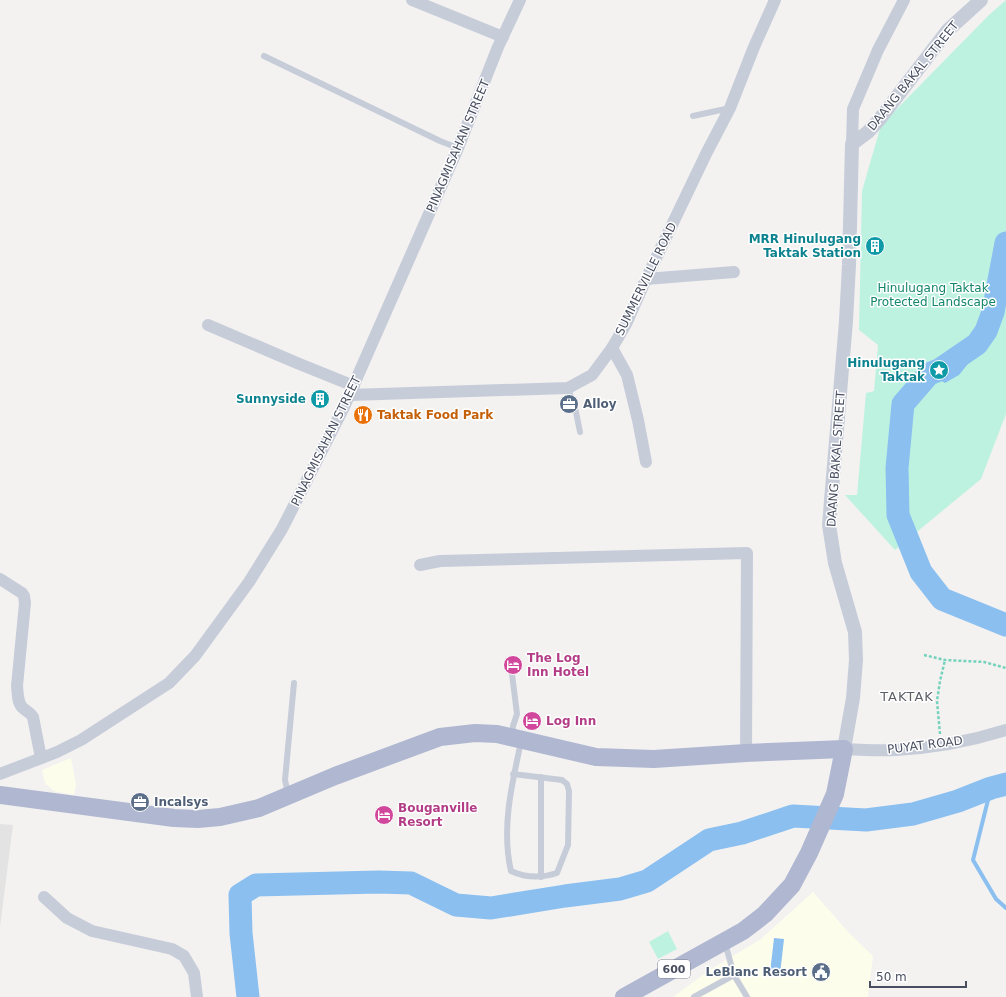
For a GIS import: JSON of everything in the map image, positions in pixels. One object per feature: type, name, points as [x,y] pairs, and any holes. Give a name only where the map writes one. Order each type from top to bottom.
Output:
[{"type":"main road","points":[[0,795],[174,818],[198,819],[220,817],[259,808],[335,776],[440,737],[475,733],[497,734],[596,757],[654,759],[746,753],[844,750]]},
{"type":"main road","name":"600","points":[[624,997],[743,930],[765,914],[792,885],[809,853],[835,794],[844,750]]},
{"type":"street","points":[[412,0],[503,37]]},
{"type":"street","name":"PINAGMISAHAN STREET","points":[[0,774],[82,740],[169,683],[195,656],[249,582],[282,529],[310,477],[352,391],[458,148],[503,37],[520,0]]},
{"type":"street","name":"SUMMERVILLE ROAD","points":[[352,391],[568,388],[592,375],[612,348],[626,324],[707,152],[730,108],[754,47],[775,0]]},
{"type":"street","name":"600","points":[[852,144],[853,109],[878,50],[904,0]]},
{"type":"street","name":"DAANG BAKAL STREET","points":[[844,750],[853,698],[856,660],[854,632],[835,563],[830,525],[846,313],[852,144],[868,132],[879,120],[948,30],[981,0]]},
{"type":"street","points":[[646,279],[734,272]]},
{"type":"street","points":[[208,324],[297,363],[352,391]]},
{"type":"street","points":[[612,348],[627,375],[646,462]]},
{"type":"street","points":[[420,565],[448,561],[747,553],[746,753]]},
{"type":"street","points":[[0,579],[22,593],[26,603],[17,686],[18,700],[22,708],[30,711],[33,717],[41,758]]},
{"type":"street","name":"PUYAT ROAD","points":[[844,750],[896,750],[941,745],[984,737],[1006,730]]},
{"type":"street","points":[[44,897],[67,918],[92,932],[172,949],[184,956],[194,973],[197,997]]},
{"type":"lane","points":[[264,56],[440,141],[458,148]]},
{"type":"lane","points":[[693,116],[730,108]]},
{"type":"lane","points":[[568,388],[576,412],[580,432]]},
{"type":"lane","points":[[512,674],[517,714],[513,726],[516,739],[508,818],[508,857],[511,871],[521,875],[542,877],[557,873],[568,845],[569,791],[567,784],[562,780],[513,774]]},
{"type":"lane","points":[[288,796],[285,780],[294,683]]},
{"type":"lane","points":[[541,777],[542,877]]},
{"type":"lane","points":[[724,942],[734,975],[747,997]]},
{"type":"lane","points":[[694,997],[734,975]]},
{"type":"path","points":[[924,655],[946,660],[984,662],[1006,668]]},
{"type":"path","points":[[941,745],[937,701],[940,681],[946,660]]},
{"type":"shaded area","points":[[71,758],[76,785],[74,795],[54,791],[45,783],[42,770]]},
{"type":"shaded area","points":[[0,824],[13,825],[0,927]]},
{"type":"shaded area","points":[[813,892],[850,934],[873,956],[868,997],[673,997],[708,971],[761,939]]},
{"type":"green space","name":"Hinulugang Taktak Protected Landscape","points":[[1006,0],[1006,414],[981,479],[895,550],[845,495],[857,495],[866,393],[874,391],[878,345],[859,330],[862,191],[881,125],[989,15]]},
{"type":"green space","points":[[668,931],[677,949],[658,959],[649,942]]},
{"type":"water","points":[[993,312],[991,335],[959,375],[945,383],[929,374],[925,364],[940,358],[948,352],[962,348],[971,342],[983,329]]},
{"type":"water","points":[[774,938],[784,939],[780,974],[770,973]]},
{"type":"waterway","points":[[1006,243],[993,312],[986,331],[977,344],[939,370],[929,374],[903,404],[897,468],[898,515],[921,572],[942,599],[1006,625]]},
{"type":"waterway","points":[[248,997],[241,933],[240,895],[256,885],[379,882],[411,883],[456,905],[491,908],[620,889],[647,881],[709,840],[742,833],[793,816],[866,820],[913,814],[958,801],[991,788],[1006,784]]},
{"type":"waterway","points":[[991,788],[973,860],[996,899],[1006,908]]},
{"type":"place","name":"MRR Hinulugang Taktak Station","points":[[875,246]]},
{"type":"place","name":"Hinulugang Taktak","points":[[939,370]]},
{"type":"place","name":"Sunnyside","points":[[320,399]]},
{"type":"place","name":"Alloy","points":[[569,404]]},
{"type":"place","name":"Taktak Food Park","points":[[363,415]]},
{"type":"place","name":"The Log Inn Hotel","points":[[513,665]]},
{"type":"place","name":"Log Inn","points":[[532,721]]},
{"type":"place","name":"Incalsys","points":[[140,802]]},
{"type":"place","name":"Bouganville Resort","points":[[384,815]]},
{"type":"place","name":"LeBlanc Resort","points":[[821,972]]},
{"type":"district","name":"TAKTAK","points":[[907,696]]}]
